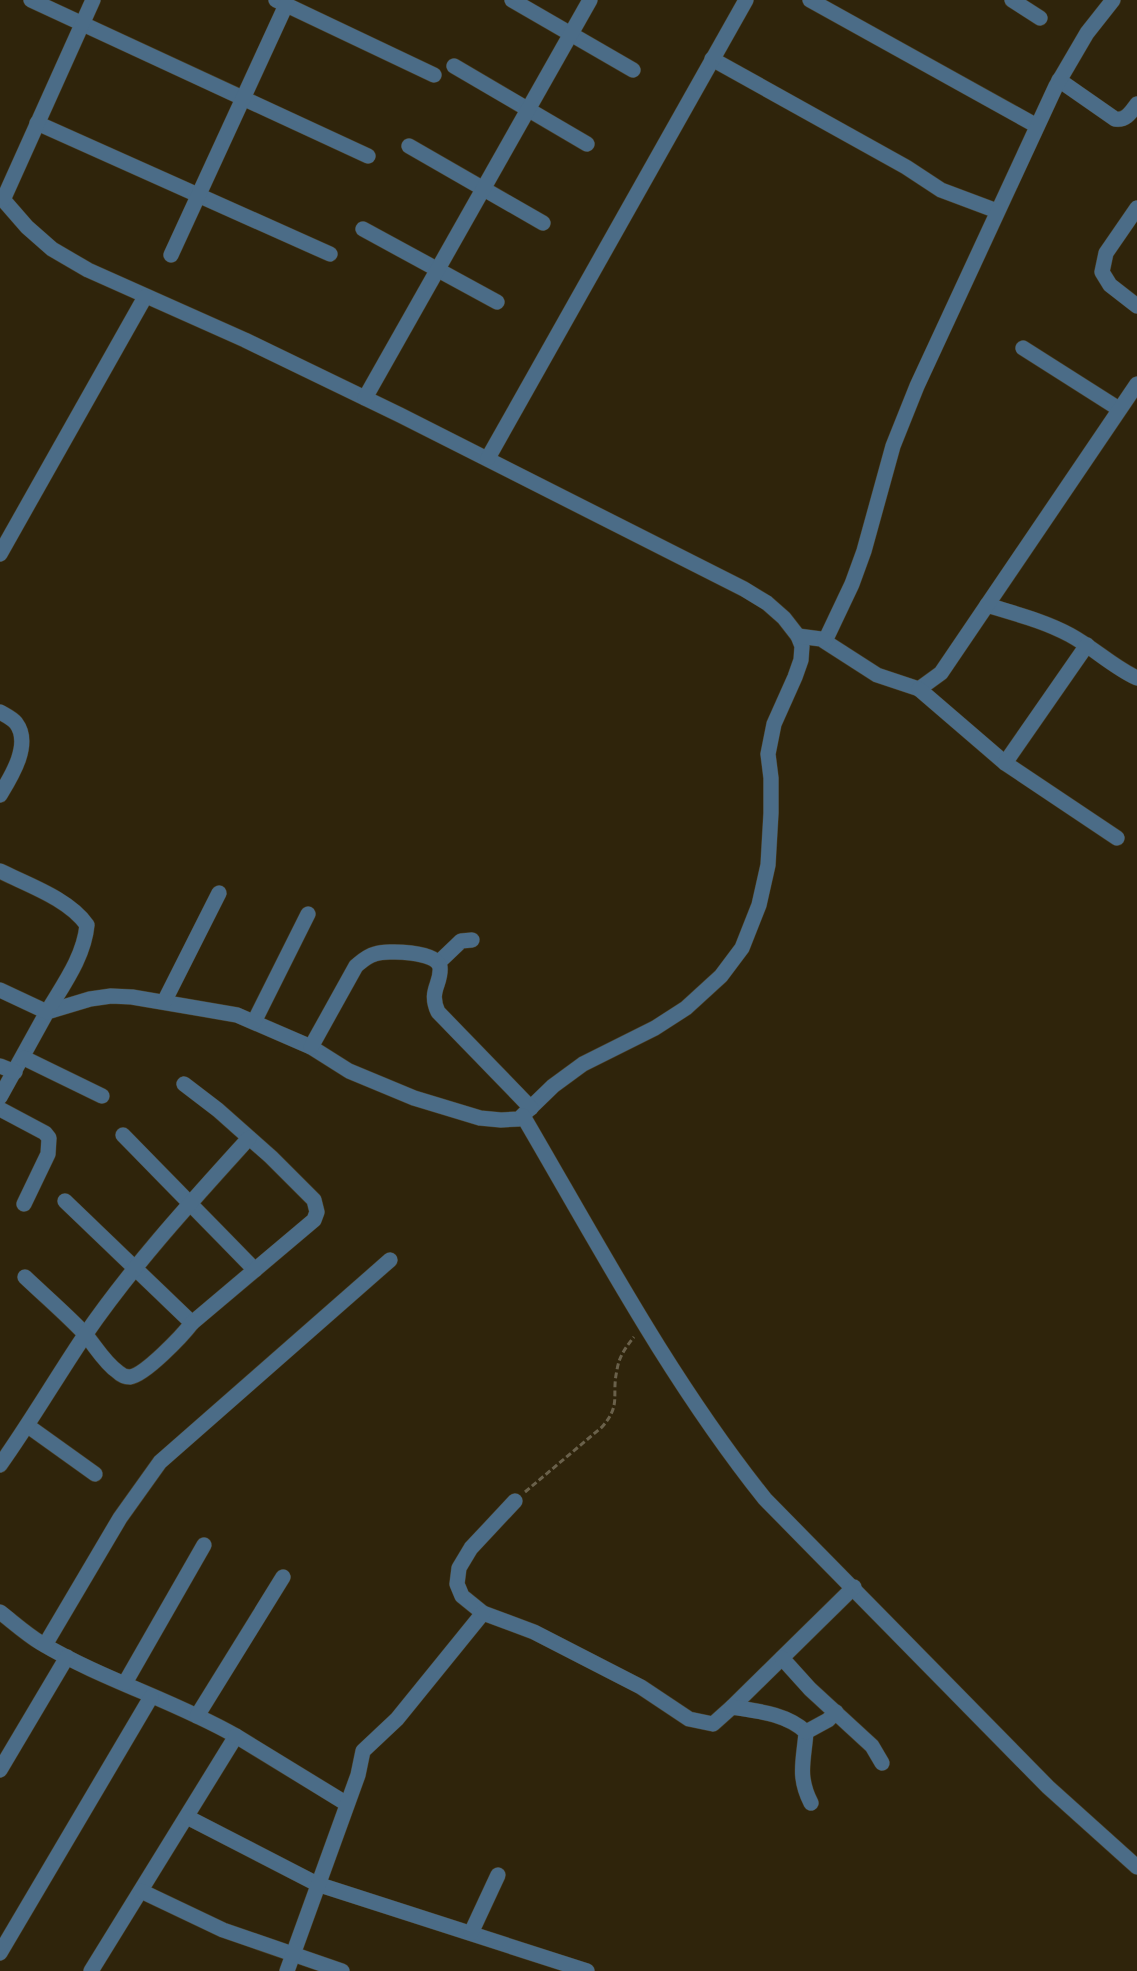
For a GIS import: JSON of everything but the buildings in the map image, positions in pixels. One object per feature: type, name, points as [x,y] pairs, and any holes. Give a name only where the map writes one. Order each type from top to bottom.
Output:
[{"type":"street","points":[[31,0],[368,156]]},
{"type":"street","points":[[0,990],[47,1012],[90,999],[111,996],[132,997],[237,1015],[311,1047],[349,1071],[414,1098],[480,1118],[519,1119],[553,1086],[583,1064],[655,1028],[686,1008],[721,976],[742,948],[759,905],[768,865],[771,778],[768,754],[774,724],[801,660],[798,636],[776,610],[744,589],[365,398],[245,340],[88,270],[52,249],[27,227],[2,198],[93,0]]},
{"type":"street","points":[[512,0],[633,70]]},
{"type":"street","points":[[365,398],[590,0]]},
{"type":"street","points":[[488,458],[746,0]]},
{"type":"street","points":[[810,0],[1037,126]]},
{"type":"street","points":[[1012,0],[1040,18]]},
{"type":"street","points":[[825,641],[852,584],[864,552],[880,488],[904,416],[1059,80],[1088,33],[1113,0]]},
{"type":"street","points":[[171,255],[243,99],[281,2],[434,75]]},
{"type":"street","points":[[712,59],[906,167],[941,190],[997,211]]},
{"type":"street","points":[[454,66],[587,144]]},
{"type":"street","points":[[1059,80],[1115,119],[1121,120],[1128,116],[1137,104]]},
{"type":"street","points":[[37,123],[330,254]]},
{"type":"street","points":[[408,146],[543,223]]},
{"type":"street","points":[[1137,208],[1106,252],[1102,272],[1110,285],[1137,306]]},
{"type":"street","points":[[363,229],[498,302]]},
{"type":"street","points":[[0,554],[145,297]]},
{"type":"street","points":[[1023,348],[1119,409]]},
{"type":"street","points":[[919,689],[941,673],[1137,384]]},
{"type":"street","points":[[987,605],[1034,619],[1087,645],[1124,672],[1137,678]]},
{"type":"street","points":[[798,636],[810,636],[825,641],[876,675],[919,689],[1005,763],[1117,838]]},
{"type":"street","points":[[1005,763],[1087,645]]},
{"type":"street","points":[[0,712],[15,722],[20,732],[21,745],[14,771],[0,795]]},
{"type":"street","points":[[0,871],[67,905],[81,916],[87,925],[86,940],[81,954],[0,1097]]},
{"type":"street","points":[[164,1002],[219,893]]},
{"type":"street","points":[[254,1022],[308,914]]},
{"type":"street","points":[[438,963],[461,941],[471,940]]},
{"type":"street","points":[[311,1047],[356,966],[365,958],[380,952],[406,952],[432,958],[438,963],[440,969],[433,1001],[438,1012],[527,1112],[645,1325],[681,1384],[732,1457],[765,1499],[854,1587],[1048,1788],[1137,1867]]},
{"type":"street","points":[[24,1058],[102,1096]]},
{"type":"street","points":[[0,1066],[15,1072]]},
{"type":"street","points":[[25,1277],[85,1335],[116,1372],[130,1377],[139,1373],[181,1337],[192,1323],[314,1220],[317,1212],[314,1200],[249,1137],[184,1084]]},
{"type":"street","points":[[0,1109],[45,1133],[49,1138],[48,1154],[24,1204]]},
{"type":"street","points":[[123,1135],[255,1270]]},
{"type":"street","points":[[0,1465],[28,1426],[85,1335],[135,1268],[249,1137]]},
{"type":"street","points":[[65,1200],[192,1323]]},
{"type":"street","points":[[45,1645],[120,1518],[160,1462],[390,1260]]},
{"type":"street","points":[[28,1426],[95,1474]]},
{"type":"street","points":[[514,1501],[471,1548],[459,1568],[457,1584],[462,1596],[483,1613],[534,1632],[641,1687],[689,1719],[713,1724],[854,1587]]},
{"type":"street","points":[[125,1683],[204,1545]]},
{"type":"street","points":[[197,1716],[283,1577]]},
{"type":"street","points":[[0,1612],[45,1645],[236,1736],[347,1804]]},
{"type":"street","points":[[287,1971],[358,1774],[363,1752],[397,1719],[483,1613]]},
{"type":"street","points":[[0,1770],[67,1657]]},
{"type":"street","points":[[782,1658],[810,1689],[872,1746],[882,1763]]},
{"type":"street","points":[[0,1953],[151,1697]]},
{"type":"street","points":[[732,1707],[763,1712],[796,1723],[806,1732]]},
{"type":"street","points":[[806,1732],[823,1723],[836,1712]]},
{"type":"street","points":[[806,1732],[802,1768],[803,1788],[811,1803]]},
{"type":"street","points":[[91,1971],[236,1736]]},
{"type":"street","points":[[187,1817],[317,1884],[587,1971]]},
{"type":"street","points":[[471,1934],[498,1875]]},
{"type":"street","points":[[141,1891],[223,1930],[342,1971]]},
{"type":"path","points":[[514,1501],[612,1416],[616,1400],[616,1371],[622,1351],[645,1325]]}]
